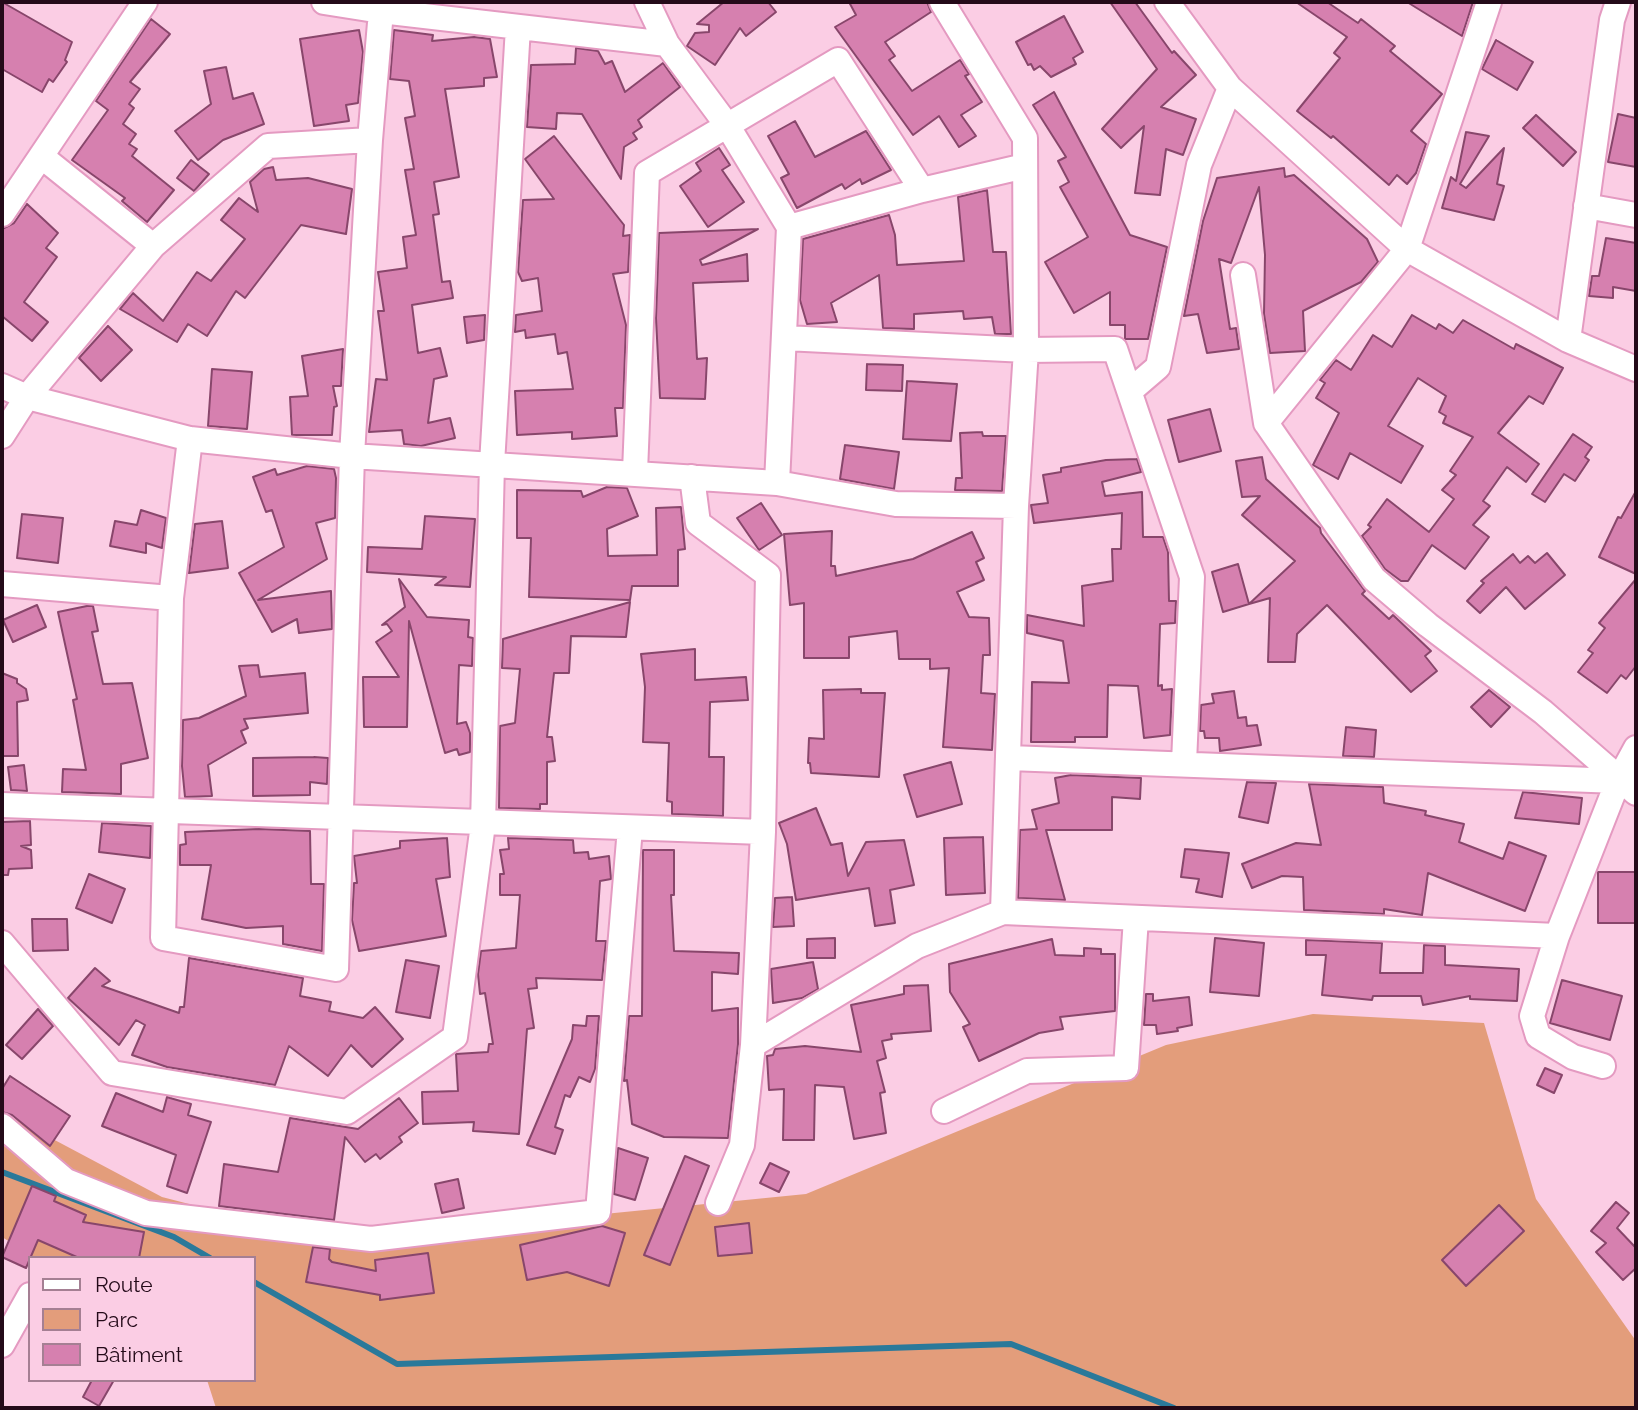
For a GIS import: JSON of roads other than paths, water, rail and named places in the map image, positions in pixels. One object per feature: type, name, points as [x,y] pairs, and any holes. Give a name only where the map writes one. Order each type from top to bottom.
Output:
[{"type":"street","points":[[2,214],[145,2]]},
{"type":"street","points":[[324,2],[667,44]]},
{"type":"street","points":[[646,2],[667,44],[727,125],[789,227],[777,483]]},
{"type":"street","points":[[942,2],[1025,138],[1026,349],[1016,506],[1003,912]]},
{"type":"street","points":[[1167,2],[1230,88],[1407,249],[1568,340],[1636,369]]},
{"type":"street","points":[[1266,423],[1407,249],[1489,2]]},
{"type":"street","points":[[1568,340],[1612,20],[1618,2]]},
{"type":"street","points":[[190,439],[171,598],[163,938],[336,969],[343,819],[352,456],[370,140],[382,11]]},
{"type":"street","points":[[2,943],[112,1073],[347,1112],[455,1037],[483,824],[492,464],[518,27]]},
{"type":"street","points":[[635,472],[647,173],[838,60],[922,190]]},
{"type":"street","points":[[1130,391],[1158,367],[1199,165],[1230,88]]},
{"type":"street","points":[[2,436],[27,397],[153,246],[268,146],[370,140]]},
{"type":"street","points":[[41,156],[153,246]]},
{"type":"street","points":[[789,227],[922,190],[1025,166]]},
{"type":"street","points":[[1586,206],[1636,215]]},
{"type":"street","points":[[1243,275],[1266,423],[1374,579],[1428,625],[1543,712],[1627,787]]},
{"type":"street","points":[[785,338],[1026,349],[1115,349],[1192,577],[1184,763]]},
{"type":"street","points":[[2,386],[27,397],[190,439],[352,456],[777,483],[896,504],[1016,506]]},
{"type":"street","points":[[692,477],[698,523],[768,575],[762,832],[753,1045],[742,1144],[718,1203]]},
{"type":"street","points":[[2,584],[171,598]]},
{"type":"street","points":[[1603,1066],[1573,1057],[1538,1036],[1532,1016],[1556,936],[1627,787],[1636,748]]},
{"type":"street","points":[[1009,758],[1184,763],[1627,787]]},
{"type":"street","points":[[2,805],[762,832]]},
{"type":"street","points":[[2,1126],[66,1181],[146,1213],[371,1239],[598,1212],[630,828]]},
{"type":"street","points":[[753,1045],[917,946],[1003,912],[1556,936]]},
{"type":"street","points":[[944,1111],[1027,1071],[1126,1068],[1136,918]]},
{"type":"street","points":[[2,1345],[28,1299]]},
{"type":"waterway","points":[[2,1172],[174,1237],[207,1256]]},
{"type":"waterway","points":[[256,1283],[397,1364],[1011,1344],[1174,1408]]}]
